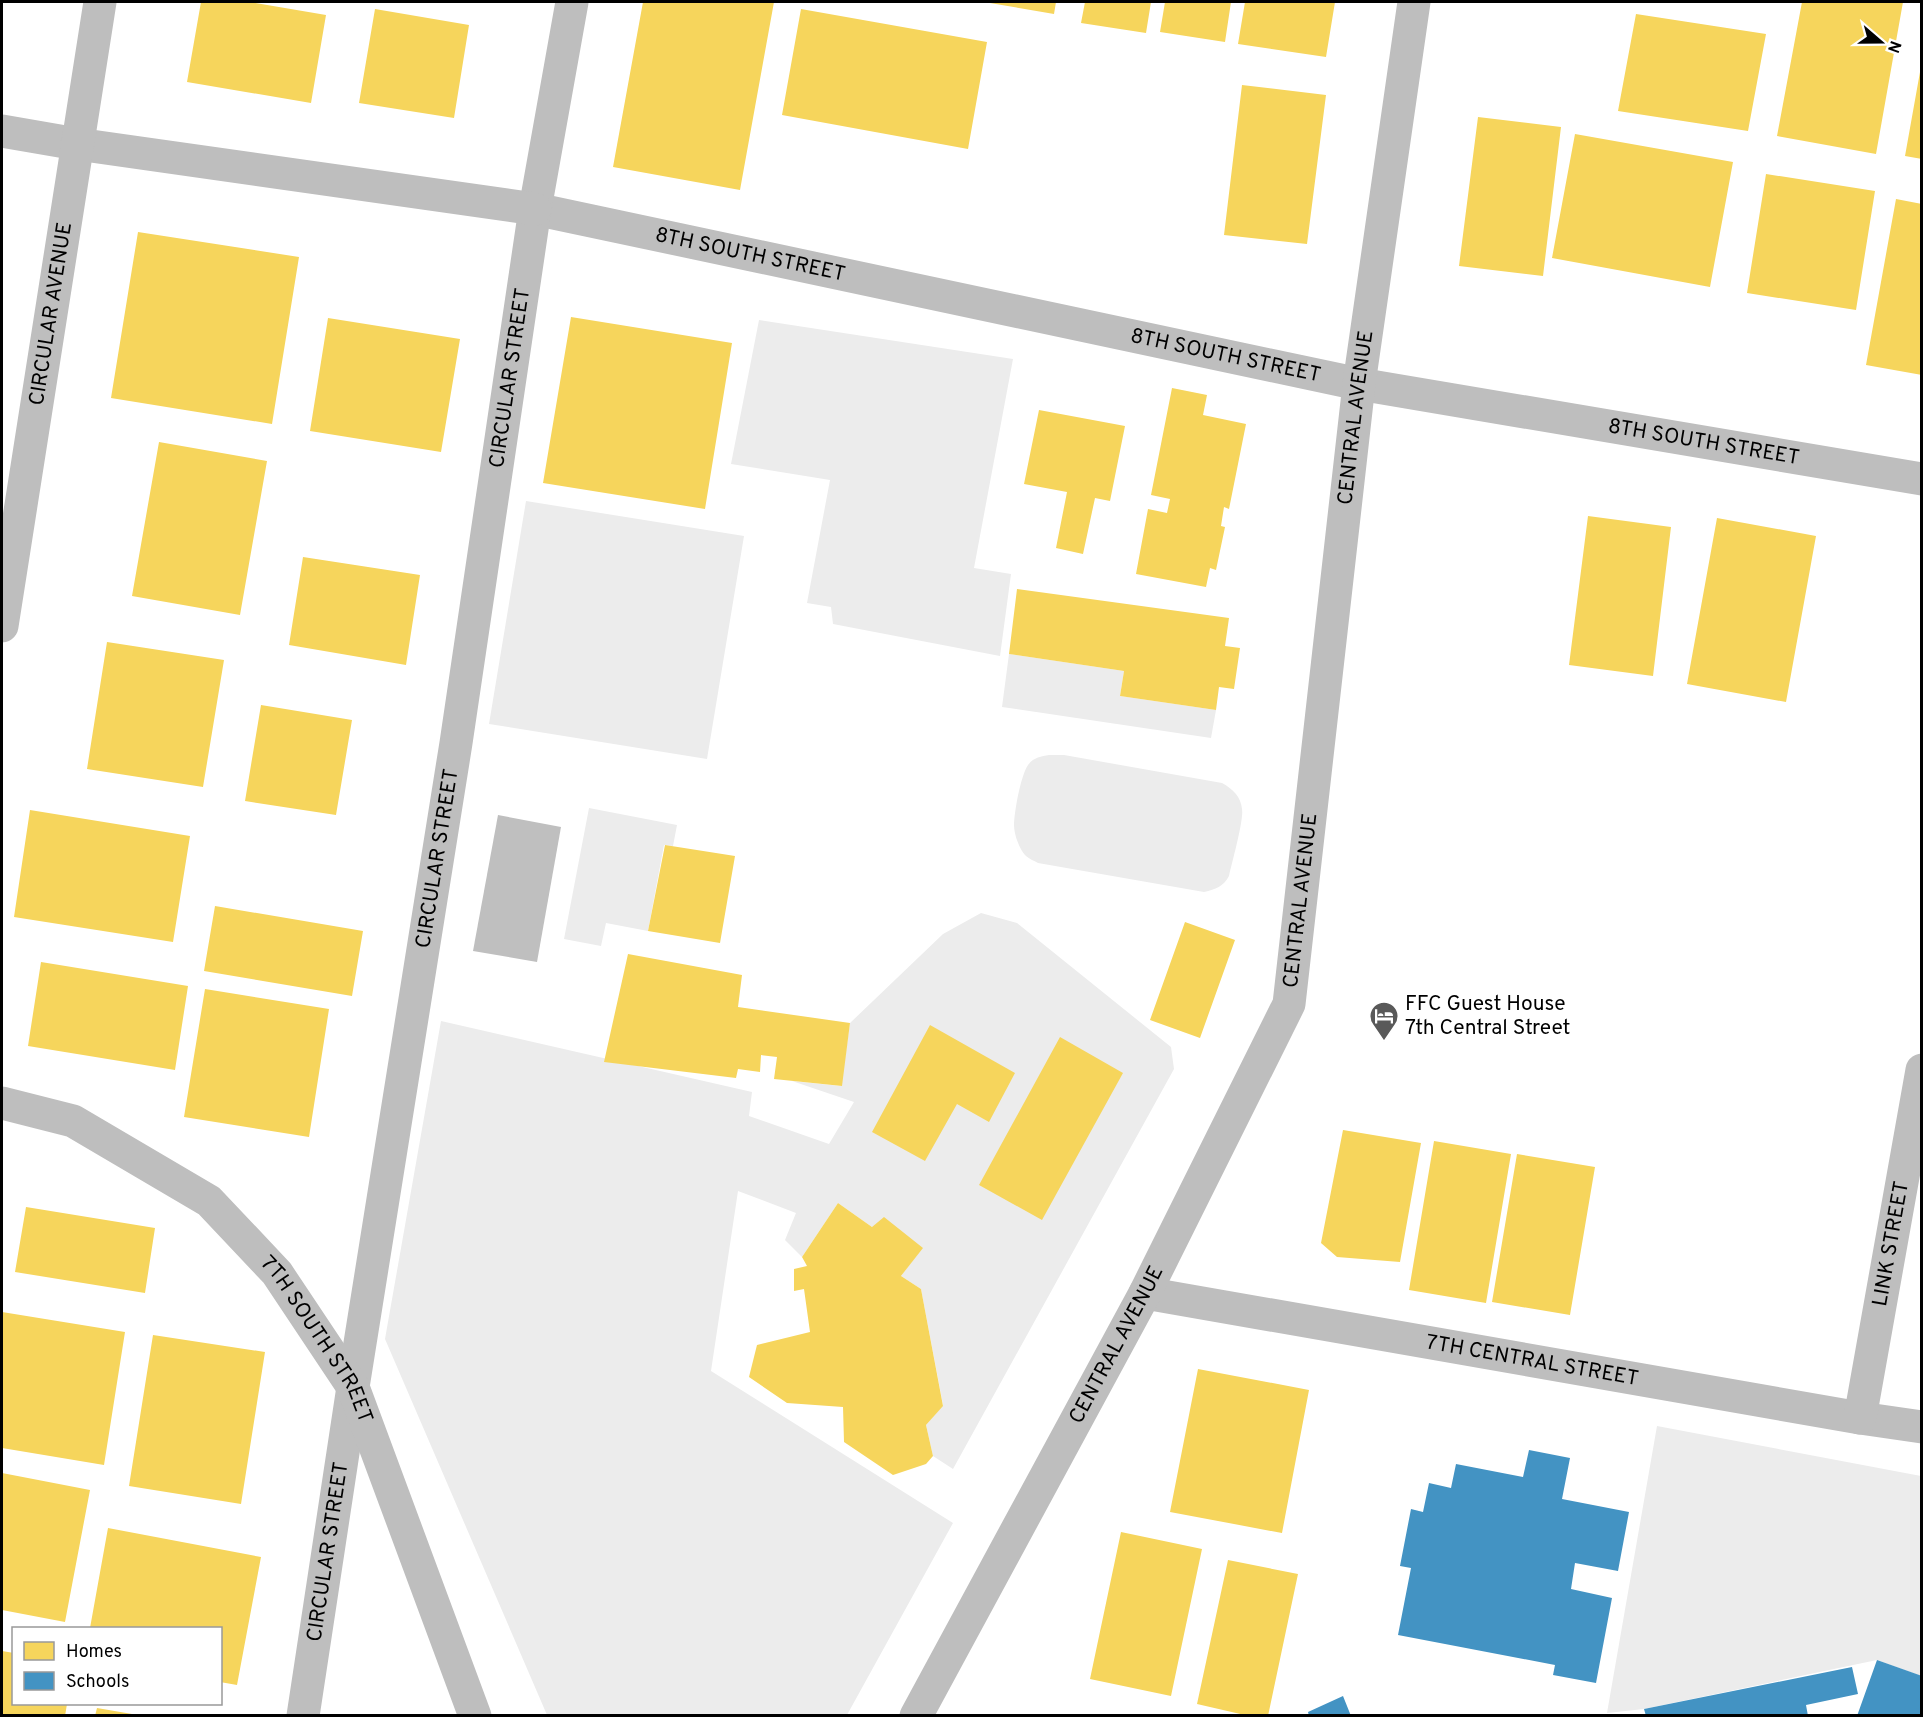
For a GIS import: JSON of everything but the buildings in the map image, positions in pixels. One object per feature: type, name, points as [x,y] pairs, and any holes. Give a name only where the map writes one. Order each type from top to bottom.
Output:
[{"type":"street","name":"CIRCULAR AVENUE","points":[[2,626],[100,2]]},
{"type":"street","name":"CIRCULAR STREET","points":[[303,1716],[456,743],[535,209],[572,2]]},
{"type":"street","name":"CENTRAL AVENUE","points":[[916,1716],[1144,1293],[1289,1004],[1359,384],[1414,2]]},
{"type":"street","points":[[2,131],[77,144]]},
{"type":"street","name":"8TH SOUTH STREET","points":[[77,144],[535,209],[1359,384],[1922,479]]},
{"type":"street","name":"LINK STREET","points":[[1860,1418],[1922,1070]]},
{"type":"street","name":"7TH SOUTH STREET","points":[[2,1103],[73,1121],[209,1201],[277,1273],[353,1387],[475,1716]]},
{"type":"street","name":"7TH CENTRAL STREET","points":[[1144,1293],[1922,1427]]},
{"type":"shaded area","points":[[759,320],[1013,359],[974,568],[1011,574],[1000,656],[833,624],[831,607],[807,603],[830,480],[731,464]]},
{"type":"shaded area","points":[[526,501],[744,536],[707,759],[489,724]]},
{"type":"shaded area","points":[[1009,654],[1124,671],[1120,696],[1216,710],[1211,738],[1002,707]]},
{"type":"shaded area","points":[[1064,755],[1222,783],[1230,788],[1240,801],[1242,814],[1227,880],[1219,887],[1204,892],[1038,863],[1027,857],[1019,845],[1014,829],[1018,794],[1028,765],[1037,758]]},
{"type":"shaded area","points":[[589,808],[677,825],[673,846],[664,845],[648,931],[606,923],[601,946],[564,939]]},
{"type":"shaded area","points":[[498,815],[561,827],[537,962],[473,951]]},
{"type":"shaded area","points":[[981,913],[1017,923],[1171,1047],[1174,1069],[953,1469],[933,1456],[926,1425],[943,1405],[921,1289],[901,1276],[922,1248],[872,1227],[838,1203],[802,1257],[785,1240],[796,1213],[738,1191],[711,1371],[953,1523],[847,1715],[547,1715],[385,1339],[441,1021],[752,1092],[749,1116],[829,1144],[854,1102],[792,1081],[841,1086],[850,1023],[943,934]]},
{"type":"shaded area","points":[[1657,1426],[1921,1476],[1921,1676],[1877,1660],[1644,1709],[1607,1713]]},
{"type":"place","name":"FFC Guest House 7th Central Street","points":[[1384,1042]]}]
